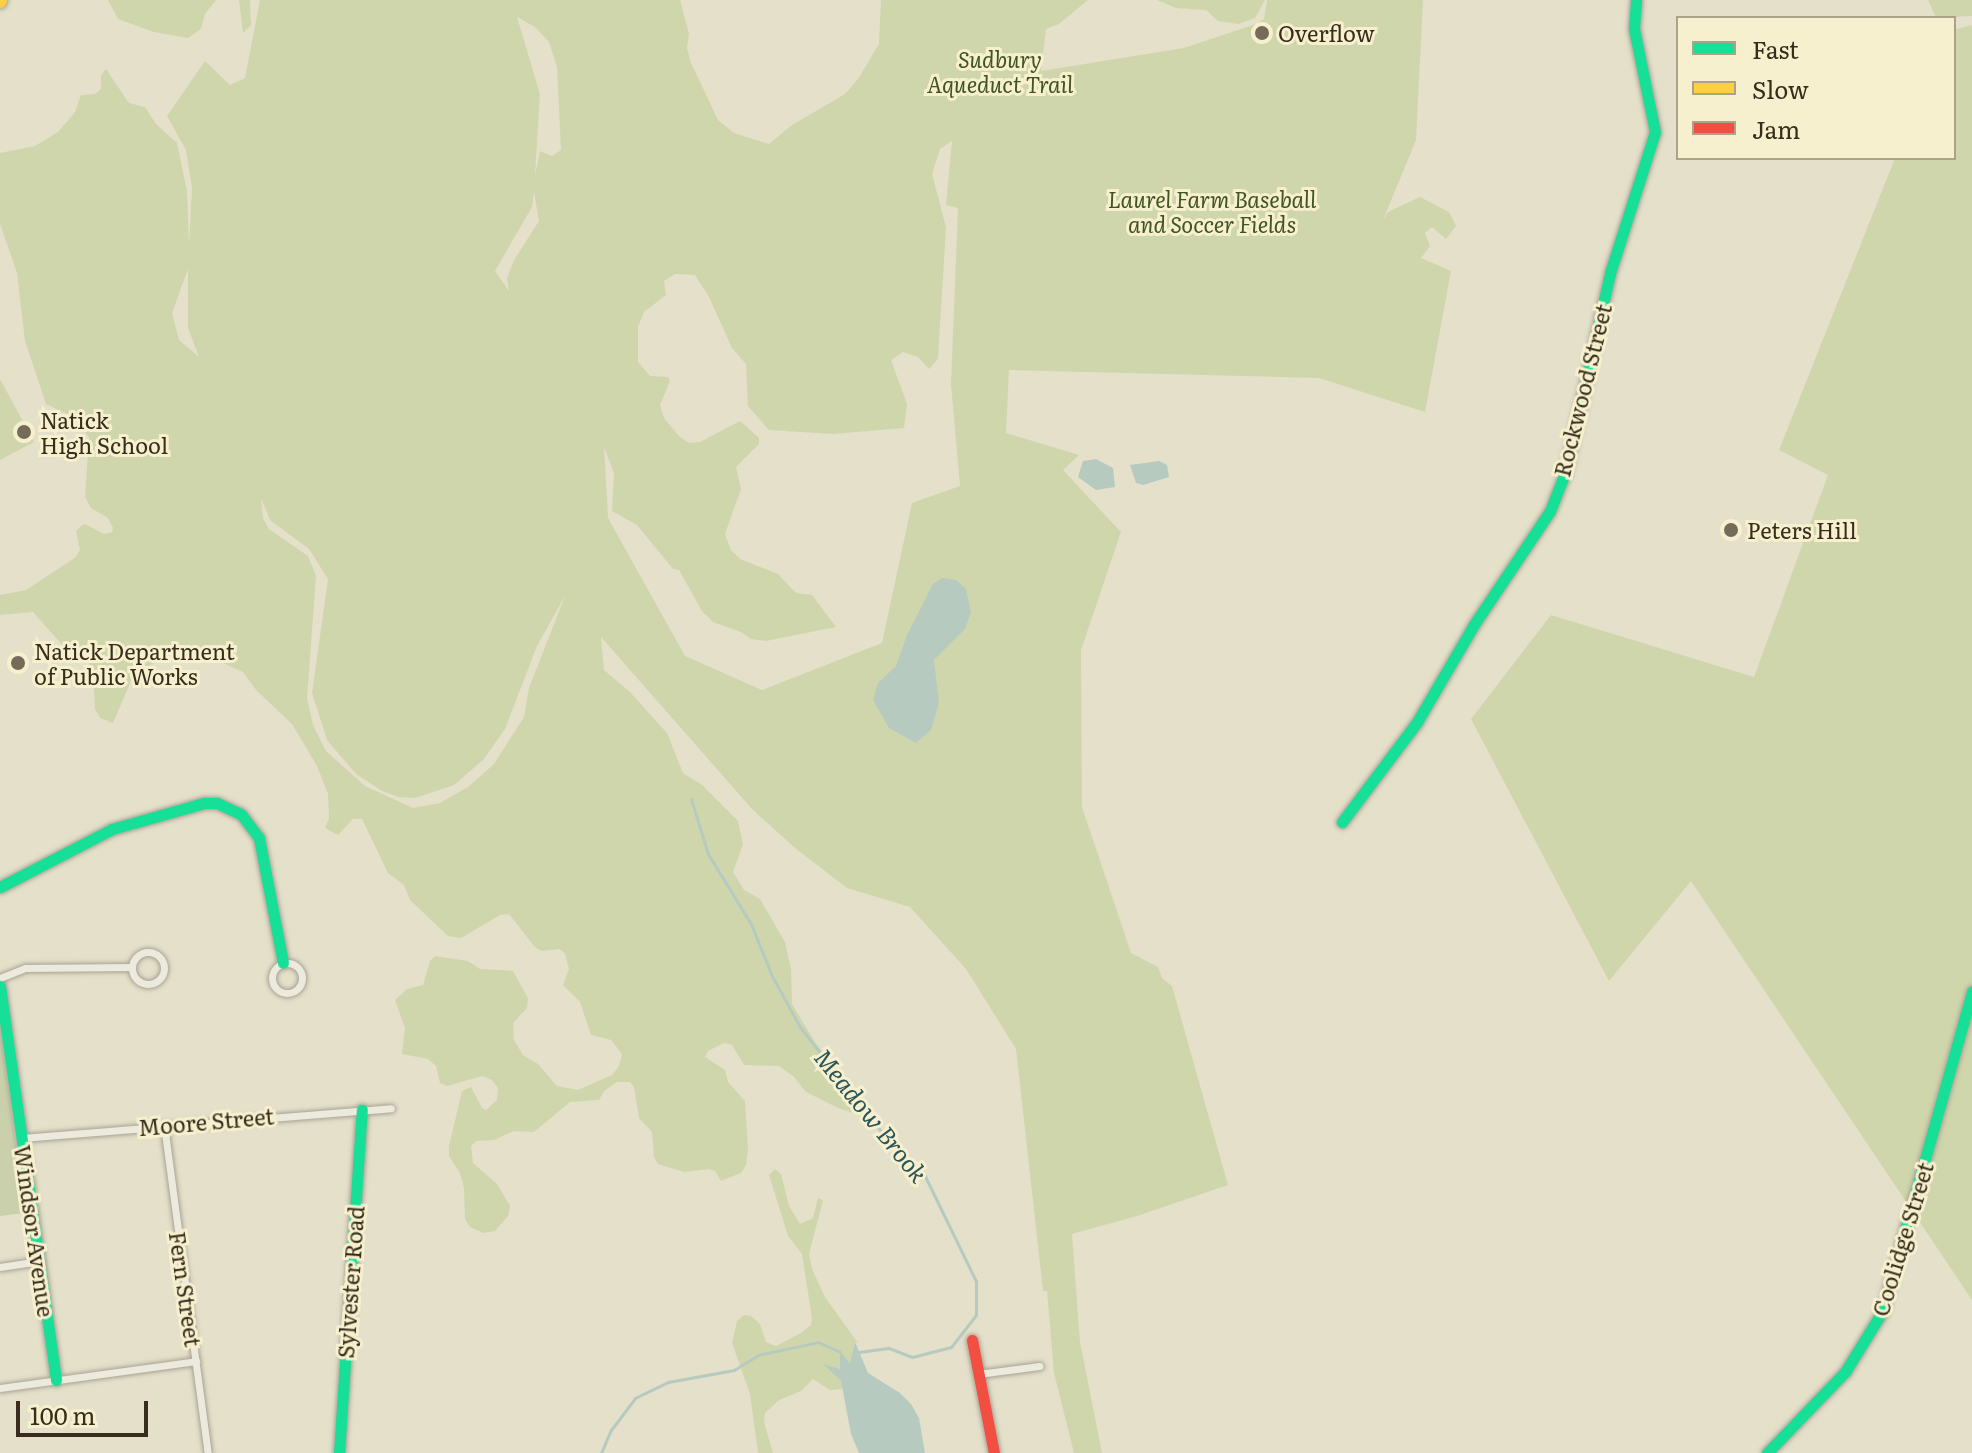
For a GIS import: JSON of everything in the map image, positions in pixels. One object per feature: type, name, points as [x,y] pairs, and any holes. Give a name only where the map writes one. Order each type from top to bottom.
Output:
[{"type":"street","name":"Rockwood Street","points":[[1342,822],[1417,722],[1473,626],[1550,511],[1565,473],[1610,273],[1655,132],[1634,29],[1636,0]]},
{"type":"street","points":[[0,887],[112,829],[186,807],[217,803],[241,814],[259,838],[283,963]]},
{"type":"street","points":[[149,952],[161,958],[164,969],[157,980],[147,983],[135,977],[132,967],[139,954],[149,952]]},
{"type":"street","points":[[283,963],[297,966],[302,974],[300,987],[293,992],[281,992],[272,981],[275,968],[283,963]]},
{"type":"street","points":[[0,978],[25,968],[132,967]]},
{"type":"street","name":"Windsor Avenue","points":[[0,986],[56,1380]]},
{"type":"street","name":"Coolidge Street","points":[[1767,1453],[1845,1372],[1879,1319],[1900,1256],[1972,991]]},
{"type":"street","name":"Moore Street","points":[[22,1138],[391,1108]]},
{"type":"street","name":"Sylvester Road","points":[[339,1453],[362,1110]]},
{"type":"street","name":"Fern Street","points":[[164,1125],[208,1453]]},
{"type":"street","points":[[0,1267],[40,1261]]},
{"type":"street","points":[[972,1340],[994,1453]]},
{"type":"street","points":[[0,1388],[196,1361]]},
{"type":"street","points":[[978,1374],[1039,1366]]},
{"type":"green space","points":[[108,0],[216,0],[205,14],[201,29],[188,38],[154,32],[118,19]]},
{"type":"green space","points":[[239,0],[250,0],[251,25],[243,33]]},
{"type":"green space","points":[[260,0],[680,0],[689,34],[687,48],[691,63],[718,120],[734,133],[769,144],[792,125],[845,94],[858,79],[879,44],[881,0],[1088,0],[1059,24],[1046,29],[1041,71],[1184,48],[1256,24],[1264,19],[1267,0],[1423,0],[1416,140],[1383,220],[1388,212],[1420,197],[1449,212],[1456,226],[1446,239],[1432,227],[1425,233],[1430,246],[1421,258],[1451,271],[1425,412],[1319,378],[1009,370],[1006,433],[1079,455],[1063,470],[1121,532],[1081,650],[1082,807],[1131,953],[1158,967],[1162,978],[1172,986],[1228,1185],[1072,1234],[1080,1342],[1102,1453],[1074,1453],[1054,1373],[1047,1291],[1043,1291],[1016,1049],[966,969],[910,907],[847,888],[795,848],[752,809],[601,637],[604,670],[630,692],[667,733],[683,773],[702,785],[738,821],[743,844],[733,872],[744,890],[760,899],[785,942],[791,969],[792,1004],[815,1042],[875,1120],[838,1108],[806,1092],[794,1077],[779,1066],[744,1065],[732,1045],[724,1043],[708,1051],[705,1057],[725,1070],[728,1082],[745,1101],[748,1150],[746,1165],[741,1173],[721,1181],[715,1171],[709,1169],[684,1172],[658,1164],[654,1157],[652,1132],[639,1118],[634,1087],[630,1082],[617,1082],[604,1091],[599,1100],[570,1102],[534,1132],[514,1131],[494,1140],[476,1141],[471,1146],[473,1163],[497,1184],[510,1206],[508,1216],[495,1231],[483,1233],[470,1227],[465,1219],[464,1188],[460,1173],[449,1156],[449,1146],[462,1091],[471,1087],[486,1110],[497,1100],[498,1088],[492,1080],[482,1076],[447,1086],[440,1083],[436,1066],[428,1059],[402,1054],[405,1028],[395,1000],[407,989],[423,985],[430,961],[435,956],[468,961],[480,969],[513,971],[528,998],[527,1008],[513,1023],[514,1040],[523,1055],[538,1064],[557,1086],[578,1090],[612,1075],[619,1066],[622,1054],[611,1040],[591,1035],[580,1002],[563,985],[569,969],[565,954],[560,949],[541,951],[534,946],[509,914],[500,915],[461,938],[448,936],[410,900],[404,885],[388,873],[362,819],[353,819],[338,835],[325,828],[329,818],[328,794],[317,766],[292,724],[256,690],[243,672],[190,648],[181,648],[134,674],[113,723],[100,718],[95,709],[93,670],[85,657],[65,648],[33,612],[0,615],[0,595],[26,590],[76,557],[80,550],[76,531],[81,526],[85,524],[104,534],[112,532],[113,528],[108,518],[91,508],[85,497],[89,437],[72,416],[46,404],[25,341],[17,273],[0,224],[0,153],[35,146],[58,132],[75,112],[81,95],[95,94],[101,89],[101,75],[106,69],[129,103],[145,107],[156,124],[177,143],[187,191],[189,245],[192,188],[186,150],[167,116],[205,61],[230,85],[245,78]],"holes":[[[517,17],[535,27],[549,42],[557,67],[561,150],[552,156],[540,151],[535,175],[540,94]],[[952,141],[946,205],[958,208],[951,384],[960,486],[912,503],[882,643],[762,690],[685,656],[608,518],[604,447],[614,473],[612,511],[637,525],[673,569],[679,570],[702,611],[713,622],[751,639],[766,641],[836,627],[812,595],[796,593],[778,574],[740,559],[731,550],[725,534],[741,489],[736,467],[759,444],[759,438],[740,421],[700,442],[689,443],[679,436],[664,418],[660,405],[670,381],[668,377],[650,376],[638,362],[638,327],[644,312],[666,295],[664,281],[675,274],[695,275],[709,297],[732,348],[746,364],[748,406],[769,430],[833,434],[904,428],[907,404],[891,360],[903,352],[918,357],[929,369],[938,359],[946,227],[932,174],[940,149]],[[534,192],[539,221],[514,260],[507,278],[509,291],[495,271],[532,207]],[[188,269],[188,328],[199,357],[179,340],[172,313]],[[261,498],[270,520],[309,549],[328,579],[312,693],[327,740],[356,774],[382,791],[399,797],[415,798],[454,785],[484,759],[505,729],[537,646],[565,596],[529,688],[524,717],[494,764],[468,787],[440,803],[413,808],[365,786],[326,751],[313,725],[307,698],[316,576],[308,556],[269,529],[263,518]]]},
{"type":"green space","points":[[1157,0],[1265,0],[1255,18],[1238,24],[1218,21],[1206,10],[1176,8]]},
{"type":"green space","points":[[1928,0],[1972,0],[1972,16],[1935,16]]},
{"type":"green space","points":[[1972,25],[1972,1300],[1691,881],[1609,981],[1471,719],[1551,615],[1754,677],[1828,475],[1779,450],[1894,160],[1956,160],[1956,29]]},
{"type":"green space","points":[[0,379],[34,442],[0,460]]},
{"type":"green space","points":[[0,1028],[25,1213],[0,1216]]},
{"type":"green space","points":[[775,1169],[781,1174],[789,1206],[800,1224],[813,1218],[818,1198],[823,1200],[809,1254],[812,1269],[825,1297],[858,1343],[855,1342],[850,1364],[841,1354],[840,1369],[825,1365],[841,1381],[843,1389],[830,1390],[813,1379],[801,1391],[779,1400],[765,1413],[764,1422],[773,1453],[758,1453],[750,1394],[732,1343],[737,1321],[744,1315],[751,1316],[760,1324],[766,1342],[776,1346],[801,1333],[811,1325],[812,1318],[802,1254],[788,1236],[769,1175]]},
{"type":"shaded area","points":[[1096,459],[1113,468],[1115,487],[1096,490],[1078,477],[1083,461]]},
{"type":"shaded area","points":[[1159,461],[1167,465],[1169,477],[1143,485],[1136,483],[1130,465]]},
{"type":"shaded area","points":[[942,578],[956,580],[966,589],[971,612],[965,629],[934,660],[939,703],[931,730],[916,743],[889,728],[873,700],[878,683],[896,666],[907,635],[933,584]]},
{"type":"shaded area","points":[[855,1342],[868,1373],[900,1393],[911,1404],[919,1418],[925,1453],[859,1453],[851,1434],[841,1381],[823,1364],[840,1369],[840,1352],[850,1363]]},
{"type":"waterway","name":"Meadow Brook","points":[[691,799],[708,854],[751,924],[772,976],[800,1027],[904,1161],[922,1170],[976,1281],[976,1315],[951,1347],[912,1357],[888,1348],[859,1352]]},
{"type":"waterway","points":[[601,1453],[611,1430],[635,1398],[668,1382],[734,1370],[758,1355],[818,1342],[840,1352]]},
{"type":"traffic: fast","points":[[1342,822],[1417,722],[1473,626],[1550,511],[1565,473],[1610,273],[1655,132],[1634,29],[1636,0]]},
{"type":"traffic: fast","points":[[0,887],[112,829],[204,803],[217,803],[241,814],[259,838],[283,963]]},
{"type":"traffic: fast","points":[[0,986],[56,1380]]},
{"type":"traffic: fast","points":[[1767,1453],[1845,1372],[1882,1312],[1972,991]]},
{"type":"traffic: fast","points":[[339,1453],[362,1110]]},
{"type":"traffic: jam","points":[[972,1340],[994,1453]]},
{"type":"place","name":"Overflow","points":[[1262,33]]},
{"type":"place","name":"Natick High School","points":[[24,432]]},
{"type":"place","name":"Peters Hill","points":[[1731,530]]},
{"type":"place","name":"Natick Department of Public Works","points":[[18,663]]},
{"type":"park label","name":"Sudbury Aqueduct Trail","points":[[1000,70]]},
{"type":"park label","name":"Laurel Farm Baseball and Soccer Fields","points":[[1212,210]]}]
